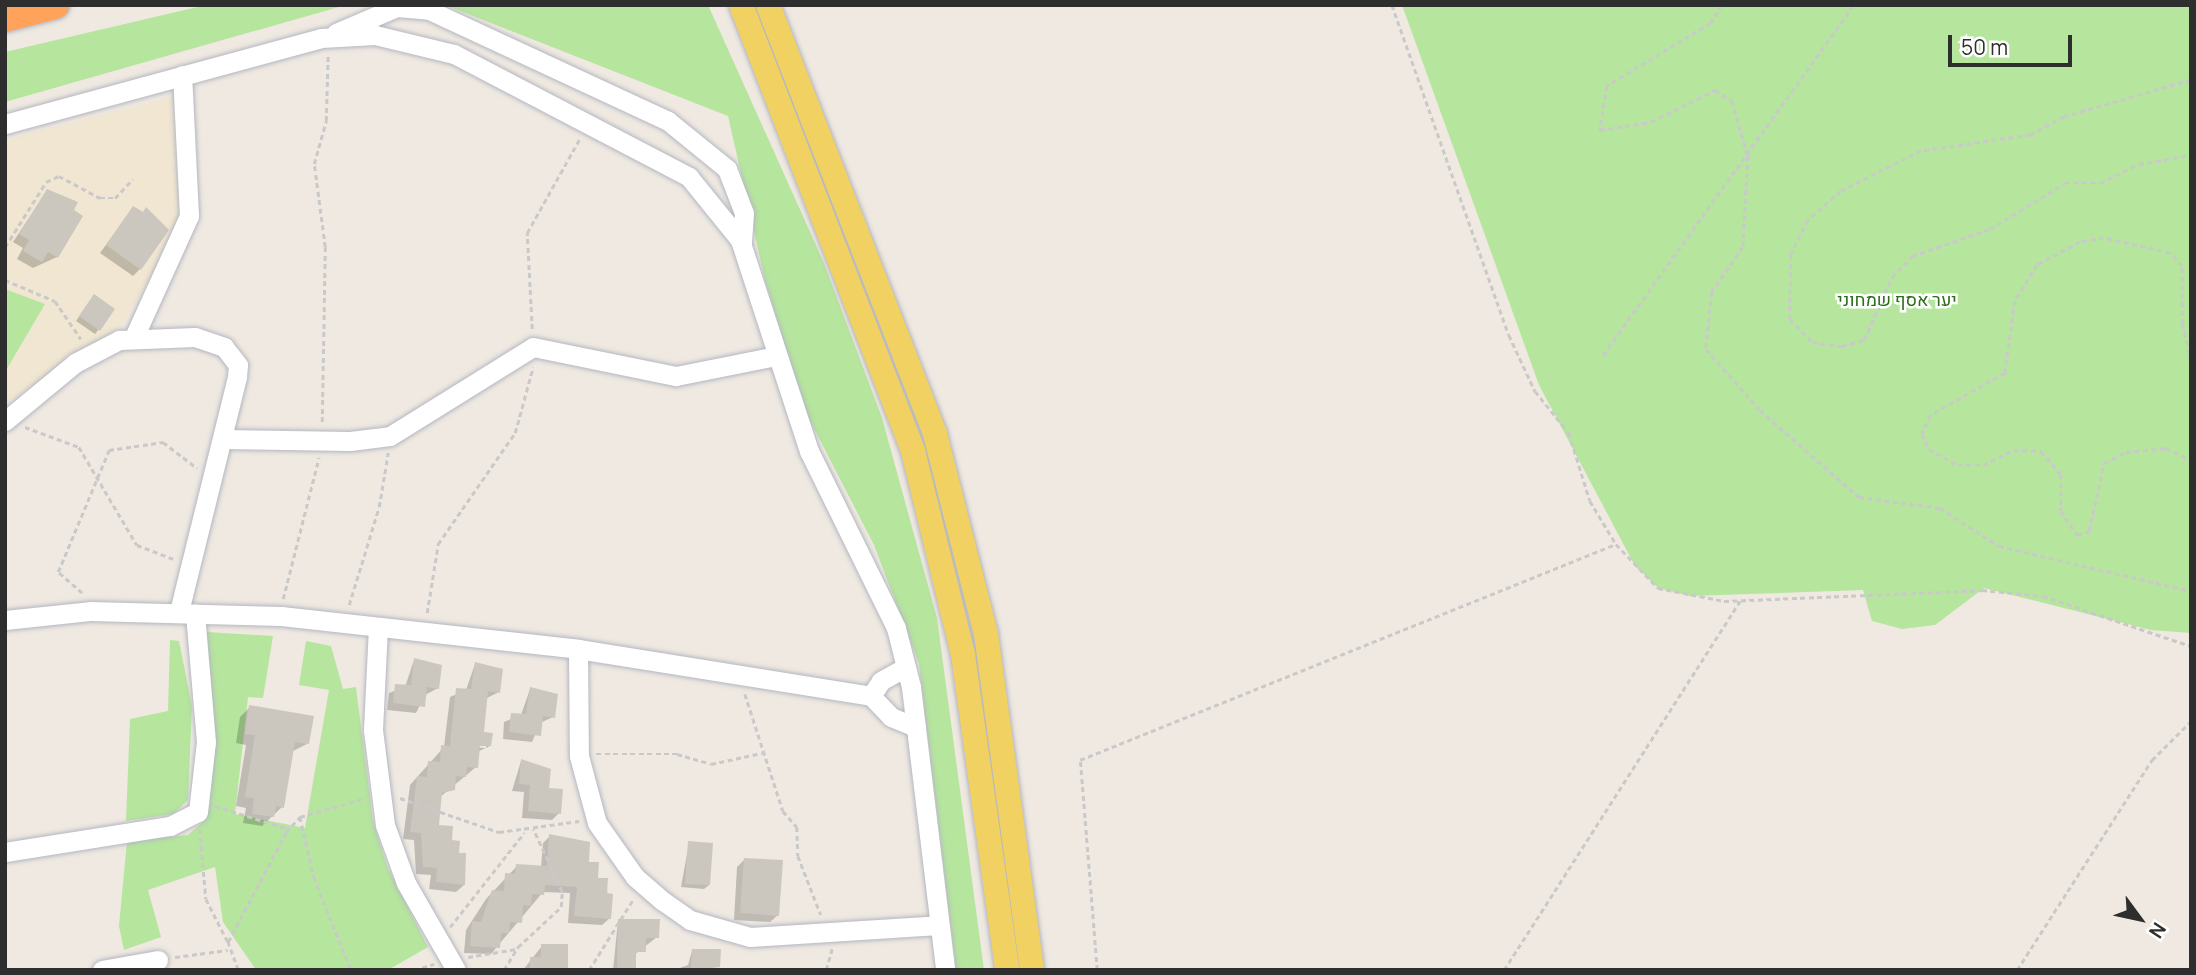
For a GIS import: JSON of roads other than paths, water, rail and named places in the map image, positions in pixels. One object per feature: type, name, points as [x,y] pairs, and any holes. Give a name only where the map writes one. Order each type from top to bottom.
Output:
[{"type":"highway","points":[[5,18],[55,5]]},
{"type":"main road","points":[[741,5],[913,451],[963,655],[1007,970]]},
{"type":"main road","points":[[768,5],[935,434],[986,634],[1032,970]]},
{"type":"street","points":[[327,38],[383,11],[429,10],[668,121],[727,169],[744,213],[742,246]]},
{"type":"street","points":[[5,124],[327,38],[375,35],[454,54],[592,122],[690,177],[727,217],[742,246],[809,451],[886,602],[906,667],[916,727],[945,970]]},
{"type":"street","points":[[135,335],[147,297],[189,216],[182,75]]},
{"type":"street","points":[[5,852],[170,826],[200,807],[206,742],[187,612],[194,564],[237,377],[233,357],[213,339],[135,335],[88,355],[6,421]]},
{"type":"street","points":[[223,439],[322,442],[390,436],[533,347],[676,376],[776,356]]},
{"type":"street","points":[[5,620],[90,611],[281,616],[578,649],[871,696],[891,717],[916,727]]},
{"type":"street","points":[[378,627],[373,730],[381,797],[393,851],[453,965]]},
{"type":"street","points":[[578,649],[579,756],[596,819],[613,850],[643,884],[690,920],[726,933],[834,935],[939,925]]},
{"type":"street","points":[[871,696],[881,681],[906,667]]},
{"type":"street","points":[[102,970],[158,960]]},
{"type":"park label","name":"יער אסף שמחוני","points":[[1897,299]]}]
